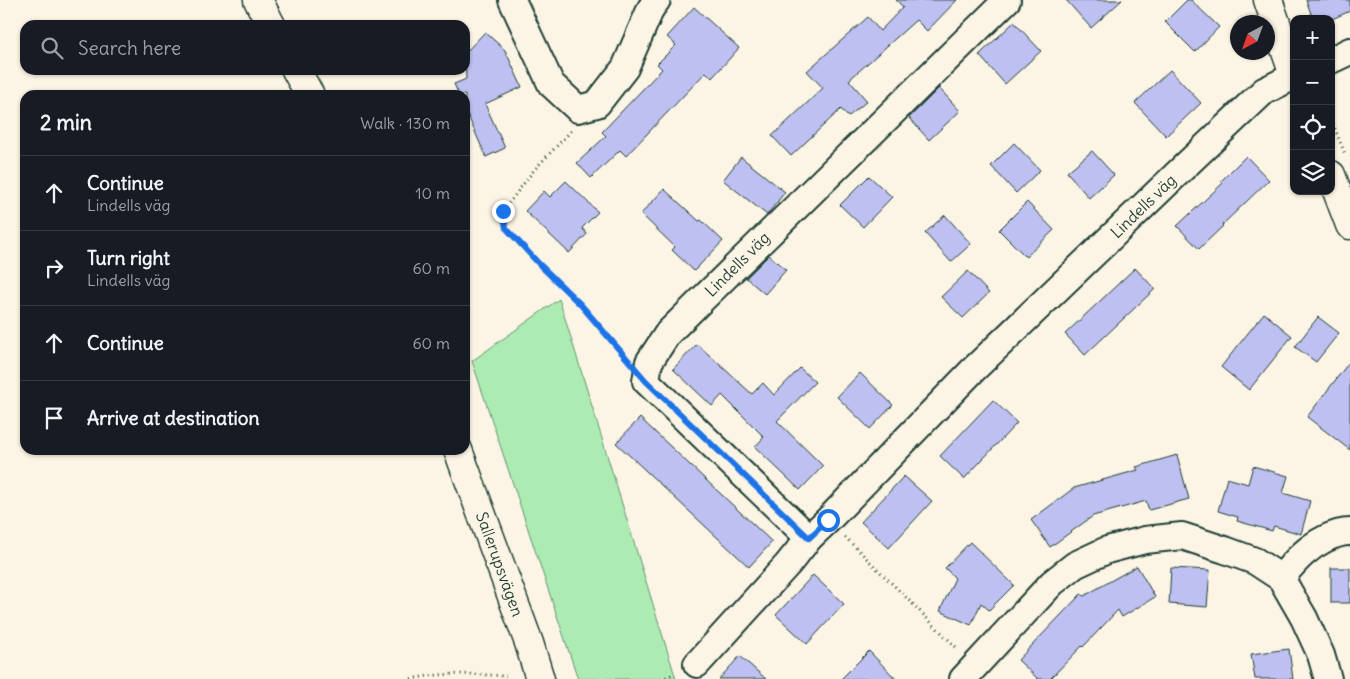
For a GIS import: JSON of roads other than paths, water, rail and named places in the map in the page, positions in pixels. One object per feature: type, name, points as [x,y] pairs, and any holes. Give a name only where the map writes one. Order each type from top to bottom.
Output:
[{"type":"main road","points":[[258,0],[268,20]]},
{"type":"main road","points":[[271,0],[279,20]]},
{"type":"main road","points":[[1268,0],[1290,64]]},
{"type":"main road","points":[[300,75],[308,90]]},
{"type":"main road","points":[[1339,166],[1350,225]]},
{"type":"main road","name":"Sallerupsvägen","points":[[460,455],[529,643],[540,679]]},
{"type":"street","points":[[512,0],[552,84],[578,109],[597,104],[626,68],[651,8],[657,0]]},
{"type":"street","name":"Lindells väg","points":[[809,538],[646,381],[649,362],[668,333],[1007,0]]},
{"type":"street","points":[[1335,58],[1350,51]]},
{"type":"street","name":"Lindells väg","points":[[697,664],[788,564],[809,538],[973,370],[1264,91],[1290,78]]},
{"type":"street","points":[[1281,578],[1303,553],[1324,539],[1342,532],[1350,532]]},
{"type":"street","points":[[969,672],[1052,583],[1075,565],[1107,550],[1145,540],[1182,536],[1255,561],[1281,578],[1304,618],[1321,655],[1328,679]]}]
